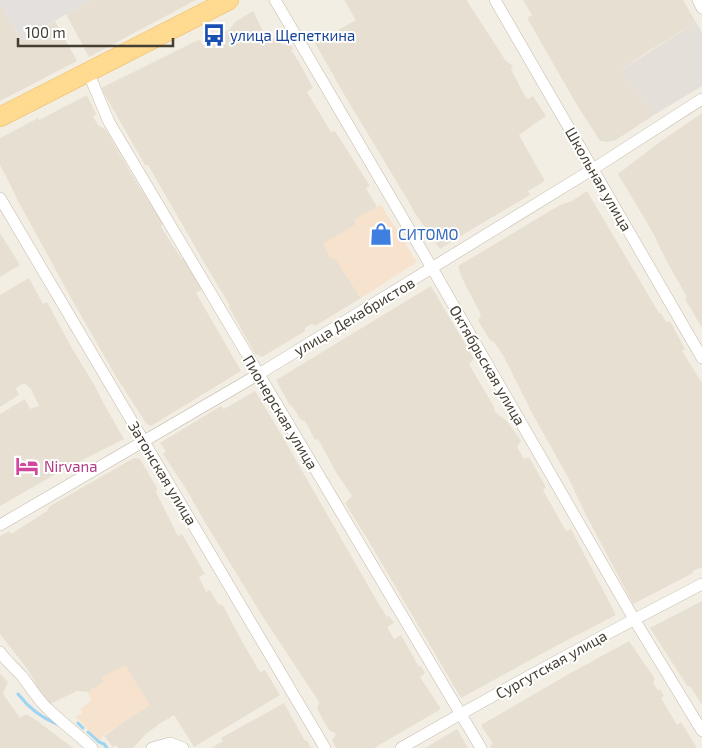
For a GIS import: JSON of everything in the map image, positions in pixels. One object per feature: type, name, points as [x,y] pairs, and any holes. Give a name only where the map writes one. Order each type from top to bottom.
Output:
[{"type":"main road","points":[[0,117],[229,0]]},
{"type":"street","name":"Октябрьская улица","points":[[275,0],[634,619],[702,731]]},
{"type":"street","name":"Школьная улица","points":[[495,0],[702,358]]},
{"type":"street","points":[[698,0],[702,8]]},
{"type":"street","name":"Пионерская улица","points":[[88,72],[109,122],[481,748]]},
{"type":"street","name":"улица Декабристов","points":[[0,525],[258,374],[593,169],[702,98]]},
{"type":"street","name":"Затонская улица","points":[[0,198],[325,748]]},
{"type":"street","name":"Сургутская улица","points":[[402,748],[634,619],[702,584]]},
{"type":"street","points":[[0,652],[21,675],[38,699],[92,748]]},
{"type":"street","points":[[152,748],[170,743],[183,748]]},
{"type":"shaded area","points":[[0,0],[92,0],[22,41],[0,4]]},
{"type":"shaded area","points":[[92,0],[196,0],[89,57],[66,14]]},
{"type":"shaded area","points":[[344,0],[468,0],[506,61],[511,64],[513,68],[511,69],[525,96],[528,99],[533,96],[546,116],[519,135],[545,181],[528,191],[530,195],[440,249],[414,212],[315,43],[356,20]]},
{"type":"shaded area","points":[[523,0],[683,0],[696,22],[620,71],[654,115],[616,140],[607,142],[600,141],[574,100],[527,18],[532,15]]},
{"type":"shaded area","points":[[0,4],[22,41],[55,21],[77,61],[0,101]]},
{"type":"shaded area","points":[[253,11],[268,41],[277,36],[283,45],[289,42],[293,49],[291,50],[313,88],[307,92],[331,132],[335,131],[370,186],[366,188],[377,207],[355,220],[356,224],[332,258],[334,257],[361,298],[315,326],[311,324],[305,328],[305,331],[262,357],[255,354],[230,306],[101,88],[196,41],[200,40],[203,45],[230,29],[235,22]]},
{"type":"shaded area","points":[[696,22],[702,33],[702,86],[654,115],[620,71]]},
{"type":"shaded area","points":[[87,95],[96,114],[93,117],[98,125],[106,130],[163,223],[161,227],[182,259],[184,258],[202,289],[196,293],[241,371],[151,426],[146,423],[117,378],[76,307],[0,165],[0,138]]},
{"type":"shaded area","points":[[702,113],[702,328],[685,299],[687,297],[653,233],[618,174]]},
{"type":"shaded area","points":[[587,191],[659,313],[661,313],[666,322],[670,321],[685,349],[682,351],[702,383],[702,567],[633,604],[503,355],[494,342],[490,340],[478,321],[481,315],[458,266]]},
{"type":"shaded area","points":[[381,205],[417,262],[361,298],[334,257],[331,259],[323,244],[356,224],[354,220]]},
{"type":"shaded area","points":[[0,233],[20,265],[0,277]]},
{"type":"shaded area","points":[[29,278],[43,304],[47,302],[124,439],[61,471],[0,506],[0,414],[25,399],[30,409],[39,406],[31,389],[24,383],[16,388],[19,395],[0,407],[0,295]]},
{"type":"shaded area","points":[[431,286],[474,359],[469,364],[494,407],[495,412],[507,421],[521,441],[517,447],[524,459],[529,457],[546,487],[543,490],[566,531],[571,529],[616,615],[461,698],[345,503],[352,496],[337,474],[318,439],[315,440],[305,421],[301,420],[289,404],[276,380]]},
{"type":"shaded area","points":[[255,391],[377,601],[387,617],[389,616],[394,623],[387,627],[394,639],[401,635],[419,667],[421,666],[425,673],[420,677],[441,709],[374,748],[336,748],[332,740],[336,734],[329,730],[317,709],[319,702],[261,614],[163,454],[166,451],[160,443],[221,406],[224,409]]},
{"type":"shaded area","points":[[134,458],[140,459],[157,488],[156,492],[178,536],[182,534],[205,574],[199,577],[206,592],[210,590],[219,605],[222,604],[260,672],[265,670],[280,695],[194,747],[174,715],[145,735],[133,748],[119,748],[115,745],[113,747],[104,736],[149,704],[102,678],[105,682],[88,692],[77,691],[50,704],[43,697],[28,670],[0,634],[0,536],[9,531],[11,534],[47,511],[50,506]]},
{"type":"shaded area","points":[[702,601],[702,705],[690,686],[688,687],[650,628]]},
{"type":"shaded area","points":[[629,641],[655,679],[653,682],[658,691],[660,689],[664,696],[661,698],[677,725],[681,722],[697,748],[491,748],[490,746],[493,744],[481,725]]},
{"type":"shaded area","points":[[125,665],[150,705],[104,735],[99,741],[76,717],[82,713],[80,709],[91,701],[88,692],[104,682],[101,678]]},
{"type":"shaded area","points":[[0,674],[8,682],[3,694],[20,718],[26,714],[73,748],[0,748]]},
{"type":"shaded area","points":[[284,703],[305,741],[307,740],[311,748],[211,748],[223,741],[221,738]]},
{"type":"shaded area","points":[[457,729],[468,748],[425,748]]},
{"type":"waterway","points":[[18,694],[36,712],[57,724]]},
{"type":"waterway","points":[[78,723],[83,728]]},
{"type":"waterway","points":[[88,732],[107,748]]},
{"type":"place","name":"улица Щепеткина","points":[[214,35]]},
{"type":"place","name":"СИТОМО","points":[[381,234]]},
{"type":"place","name":"Nirvana","points":[[27,466]]}]
